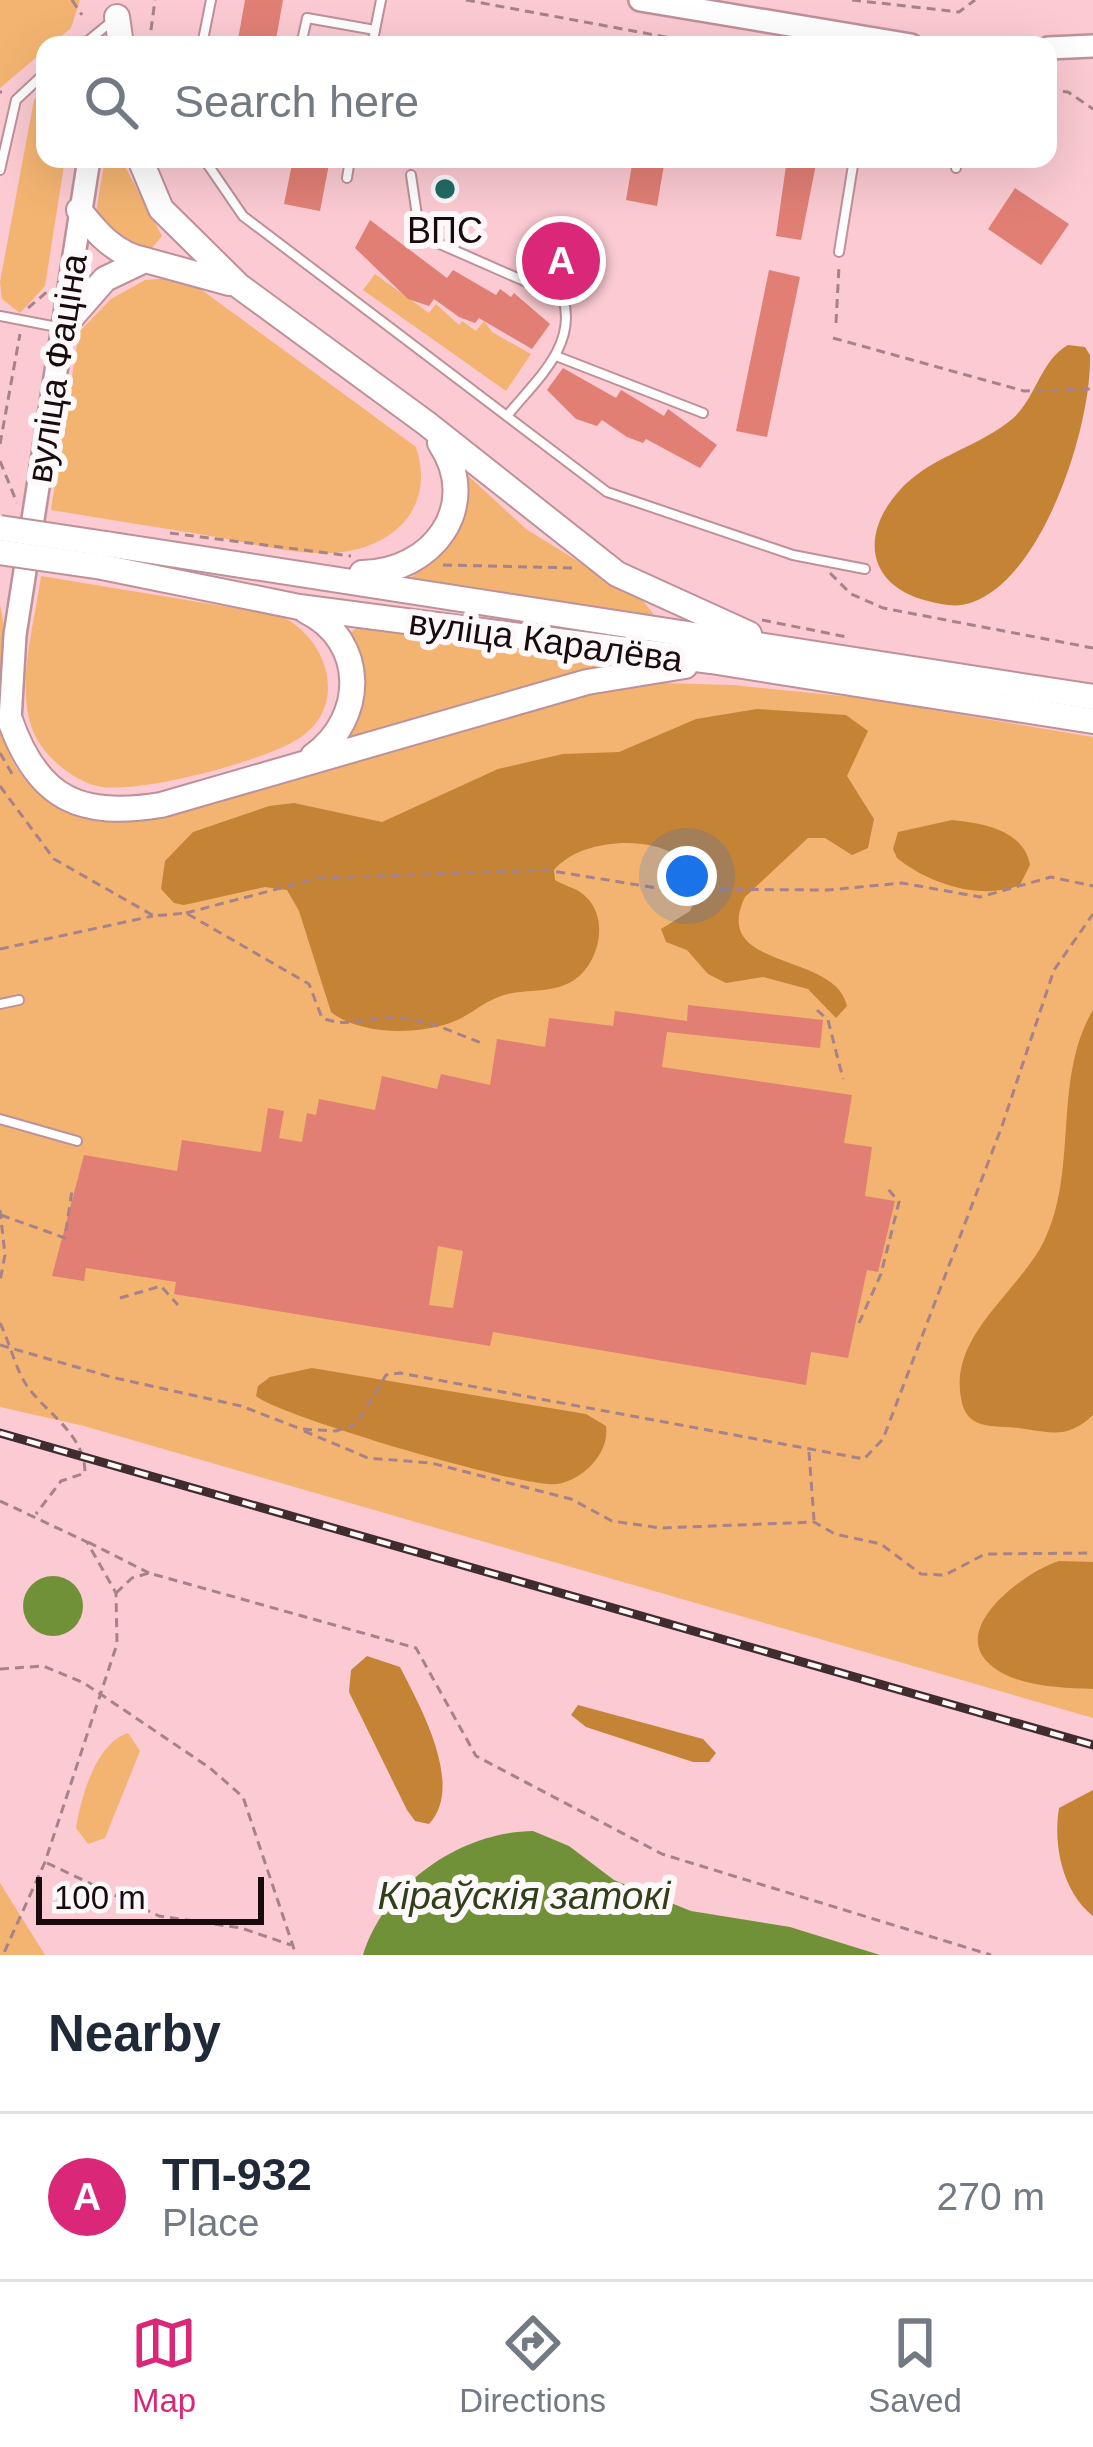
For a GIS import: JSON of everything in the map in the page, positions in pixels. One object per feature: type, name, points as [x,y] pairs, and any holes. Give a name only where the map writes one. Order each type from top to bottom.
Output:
[{"type":"main road","points":[[640,0],[835,36]]},
{"type":"main road","points":[[1057,48],[1093,46]]},
{"type":"main road","name":"вуліца Фаціна","points":[[10,720],[7,638],[87,168]]},
{"type":"main road","points":[[144,168],[161,209],[239,286],[426,423],[617,574],[778,648]]},
{"type":"main road","points":[[79,210],[100,236],[129,256],[239,286]]},
{"type":"main road","points":[[63,327],[105,279],[145,260]]},
{"type":"main road","points":[[300,574],[390,572],[414,562],[446,532],[458,487],[454,464],[426,423]]},
{"type":"main road","name":"вуліца Каралёва","points":[[0,528],[298,607],[711,662],[1093,722]]},
{"type":"main road","name":"вуліца Каралёва","points":[[0,552],[104,556],[300,574],[1093,697]]},
{"type":"main road","points":[[298,607],[328,621],[353,666],[344,726],[300,765]]},
{"type":"main road","points":[[10,720],[38,776],[72,802],[94,809],[161,805],[587,682],[711,662]]},
{"type":"lane","points":[[204,36],[211,0]]},
{"type":"lane","points":[[374,36],[381,0]]},
{"type":"lane","points":[[92,36],[118,9]]},
{"type":"lane","points":[[303,36],[307,18],[375,31]]},
{"type":"lane","points":[[0,170],[16,100],[36,81]]},
{"type":"lane","points":[[208,168],[243,216],[607,493],[816,560],[865,569]]},
{"type":"lane","points":[[347,178],[349,168]]},
{"type":"lane","points":[[839,253],[853,168]]},
{"type":"lane","points":[[411,176],[419,229],[433,241],[562,298],[568,328],[556,356],[507,416]]},
{"type":"lane","points":[[0,316],[63,327]]},
{"type":"lane","points":[[556,356],[704,413]]},
{"type":"lane","points":[[0,1004],[19,1000]]},
{"type":"lane","points":[[0,1120],[77,1141]]},
{"type":"path","points":[[72,0],[82,15]]},
{"type":"path","points":[[149,36],[155,0]]},
{"type":"path","points":[[466,0],[660,36]]},
{"type":"path","points":[[852,0],[958,12],[975,0]]},
{"type":"path","points":[[1057,91],[1068,92],[1093,109]]},
{"type":"path","points":[[836,323],[839,253]]},
{"type":"path","points":[[0,445],[24,312],[49,290]]},
{"type":"path","points":[[833,338],[1024,391],[1093,389]]},
{"type":"path","points":[[816,560],[850,594],[883,608],[1093,648]]},
{"type":"path","points":[[0,786],[54,859],[154,916]]},
{"type":"path","points":[[0,949],[154,916],[186,914],[319,878],[524,871],[609,878],[663,889],[827,890],[902,883],[980,897],[1052,877],[1093,886]]},
{"type":"path","points":[[186,914],[309,984],[322,1018],[344,1026],[390,1017],[430,1023],[484,1044]]},
{"type":"path","points":[[301,1429],[336,1431],[356,1424],[386,1375],[400,1373],[864,1459],[883,1438],[1002,1126],[1054,970],[1093,914]]},
{"type":"path","points":[[817,1010],[828,1020],[843,1079]]},
{"type":"path","points":[[859,1323],[894,1229],[898,1202],[888,1189]]},
{"type":"path","points":[[0,1280],[0,1213],[64,1238],[72,1190]]},
{"type":"path","points":[[120,1298],[161,1286],[178,1305]]},
{"type":"path","points":[[0,1323],[30,1392],[62,1417],[86,1464],[85,1473],[61,1481],[35,1516]]},
{"type":"path","points":[[0,1345],[111,1378],[241,1406],[368,1458],[430,1462],[571,1499],[612,1521],[661,1528],[814,1522],[835,1534],[880,1544],[921,1574],[945,1575],[985,1554],[1093,1553]]},
{"type":"path","points":[[808,1450],[814,1522]]},
{"type":"path","points":[[0,1501],[149,1573],[416,1648],[476,1756],[662,1854],[991,1955]]},
{"type":"path","points":[[3,1955],[45,1862],[103,1699],[117,1643],[116,1593],[87,1542]]},
{"type":"path","points":[[116,1593],[132,1578],[149,1573]]},
{"type":"path","points":[[0,1670],[44,1666],[84,1683],[210,1768],[243,1797],[296,1955]]},
{"type":"path","points":[[45,1862],[159,1916],[241,1928],[293,1946]]},
{"type":"shaded area","points":[[0,0],[80,0],[71,28],[62,36],[36,36],[36,58],[0,88]]},
{"type":"shaded area","points":[[34,100],[36,168],[64,168],[45,286],[20,313],[2,299],[0,282]]},
{"type":"shaded area","points":[[103,168],[126,168],[162,236],[151,249],[133,244],[107,227],[96,212]]},
{"type":"shaded area","points":[[375,274],[429,313],[436,304],[459,325],[462,321],[476,331],[484,321],[492,332],[531,354],[506,391],[363,290]]},
{"type":"shaded area","points":[[184,277],[416,447],[419,492],[400,526],[364,547],[318,553],[51,510],[79,332],[111,299],[145,280]]},
{"type":"shaded area","points":[[1068,345],[1085,347],[1090,355],[1083,419],[1059,495],[1022,562],[998,587],[962,605],[928,601],[893,584],[876,557],[878,525],[886,508],[923,470],[1017,415],[1050,362]]},
{"type":"shaded area","points":[[463,471],[526,529],[644,602],[655,616],[407,581],[453,535],[463,508]]},
{"type":"shaded area","points":[[41,576],[278,615],[309,638],[320,654],[328,691],[324,709],[298,739],[231,766],[146,785],[102,787],[81,780],[44,750],[28,713],[26,675]]},
{"type":"shaded area","points":[[0,605],[4,643],[0,707]]},
{"type":"shaded area","points":[[363,623],[634,661],[343,740],[349,634]]},
{"type":"shaded area","points":[[662,683],[861,698],[1093,737],[1093,1718],[84,1426],[0,1407],[0,707],[11,758],[24,779],[62,808],[110,820],[136,819],[595,693]]},
{"type":"shaded area","points":[[757,709],[846,715],[868,731],[847,776],[874,819],[868,848],[852,855],[825,838],[808,838],[745,897],[739,921],[744,938],[759,950],[821,976],[838,989],[847,1006],[836,1018],[808,989],[763,977],[726,983],[708,974],[687,950],[666,942],[661,929],[690,911],[696,886],[689,866],[672,853],[649,845],[596,846],[572,855],[554,870],[555,880],[587,898],[598,920],[593,957],[577,978],[559,987],[504,995],[455,1021],[409,1031],[358,1026],[331,1012],[299,911],[287,890],[265,887],[184,905],[174,903],[161,889],[165,861],[193,832],[269,806],[294,803],[382,822],[498,769],[563,754],[619,752],[696,719]]},
{"type":"shaded area","points":[[952,820],[1000,830],[1020,844],[1030,865],[1020,885],[989,891],[956,887],[897,858],[893,849],[898,832]]},
{"type":"shaded area","points":[[1093,1010],[1093,1415],[1075,1428],[1058,1432],[982,1424],[969,1416],[961,1398],[965,1354],[1044,1241],[1061,1185],[1073,1065]]},
{"type":"shaded area","points":[[312,1368],[586,1414],[606,1426],[604,1446],[593,1464],[576,1477],[557,1484],[536,1482],[353,1434],[256,1396],[258,1386],[270,1377]]},
{"type":"shaded area","points":[[1059,1561],[1093,1562],[1093,1689],[1015,1679],[993,1667],[980,1652],[978,1636],[995,1604],[1028,1577]]},
{"type":"shaded area","points":[[367,1656],[400,1667],[436,1746],[442,1789],[439,1808],[429,1824],[415,1821],[407,1810],[349,1692],[351,1670]]},
{"type":"shaded area","points":[[578,1705],[703,1739],[716,1753],[709,1762],[693,1762],[586,1727],[571,1715]]},
{"type":"shaded area","points":[[128,1733],[140,1751],[105,1838],[88,1844],[76,1828],[86,1787],[107,1748]]},
{"type":"shaded area","points":[[1093,1790],[1093,1916],[1067,1881],[1057,1837],[1059,1808]]},
{"type":"shaded area","points":[[0,1883],[45,1955],[0,1955]]},
{"type":"water","points":[[53,1576],[74,1585],[83,1606],[74,1627],[53,1636],[32,1627],[23,1606],[32,1585]]},
{"type":"water","name":"Кіраўскія затокі","points":[[533,1831],[569,1846],[614,1880],[691,1911],[790,1927],[880,1955],[363,1955],[388,1906],[428,1867],[478,1841]]},
{"type":"building","points":[[245,0],[283,0],[277,36],[239,36]]},
{"type":"building","points":[[291,168],[328,168],[320,211],[284,204]]},
{"type":"building","points":[[631,168],[663,168],[657,206],[626,200]]},
{"type":"building","points":[[786,168],[815,168],[801,240],[776,236]]},
{"type":"building","points":[[1015,188],[1069,224],[1041,265],[988,229]]},
{"type":"building","points":[[370,220],[447,278],[453,270],[496,295],[500,289],[511,297],[514,293],[550,324],[532,349],[479,318],[475,323],[459,317],[434,299],[429,306],[408,299],[355,248]]},
{"type":"building","points":[[769,270],[800,277],[767,437],[736,431]]},
{"type":"building","points":[[563,368],[616,398],[621,390],[664,416],[668,409],[717,445],[700,468],[646,439],[643,443],[627,437],[602,420],[597,426],[576,419],[547,390]]},
{"type":"building","points":[[688,1005],[823,1020],[820,1048],[667,1032],[662,1067],[852,1095],[844,1143],[872,1147],[865,1196],[895,1201],[878,1272],[867,1270],[848,1358],[811,1352],[806,1385],[493,1332],[490,1346],[174,1294],[176,1282],[86,1268],[84,1281],[52,1276],[84,1155],[177,1171],[182,1140],[261,1152],[268,1108],[284,1111],[279,1138],[302,1142],[307,1113],[316,1115],[319,1099],[375,1110],[382,1076],[437,1089],[441,1074],[490,1085],[497,1039],[545,1047],[549,1018],[613,1026],[615,1011],[687,1021]],"holes":[[[438,1246],[463,1251],[453,1308],[429,1305]]]},
{"type":"railway","points":[[0,1433],[1093,1745]]},
{"type":"place","name":"ВПС","points":[[445,189]]},
{"type":"place","name":"ТП-932","points":[[561,261]]}]
